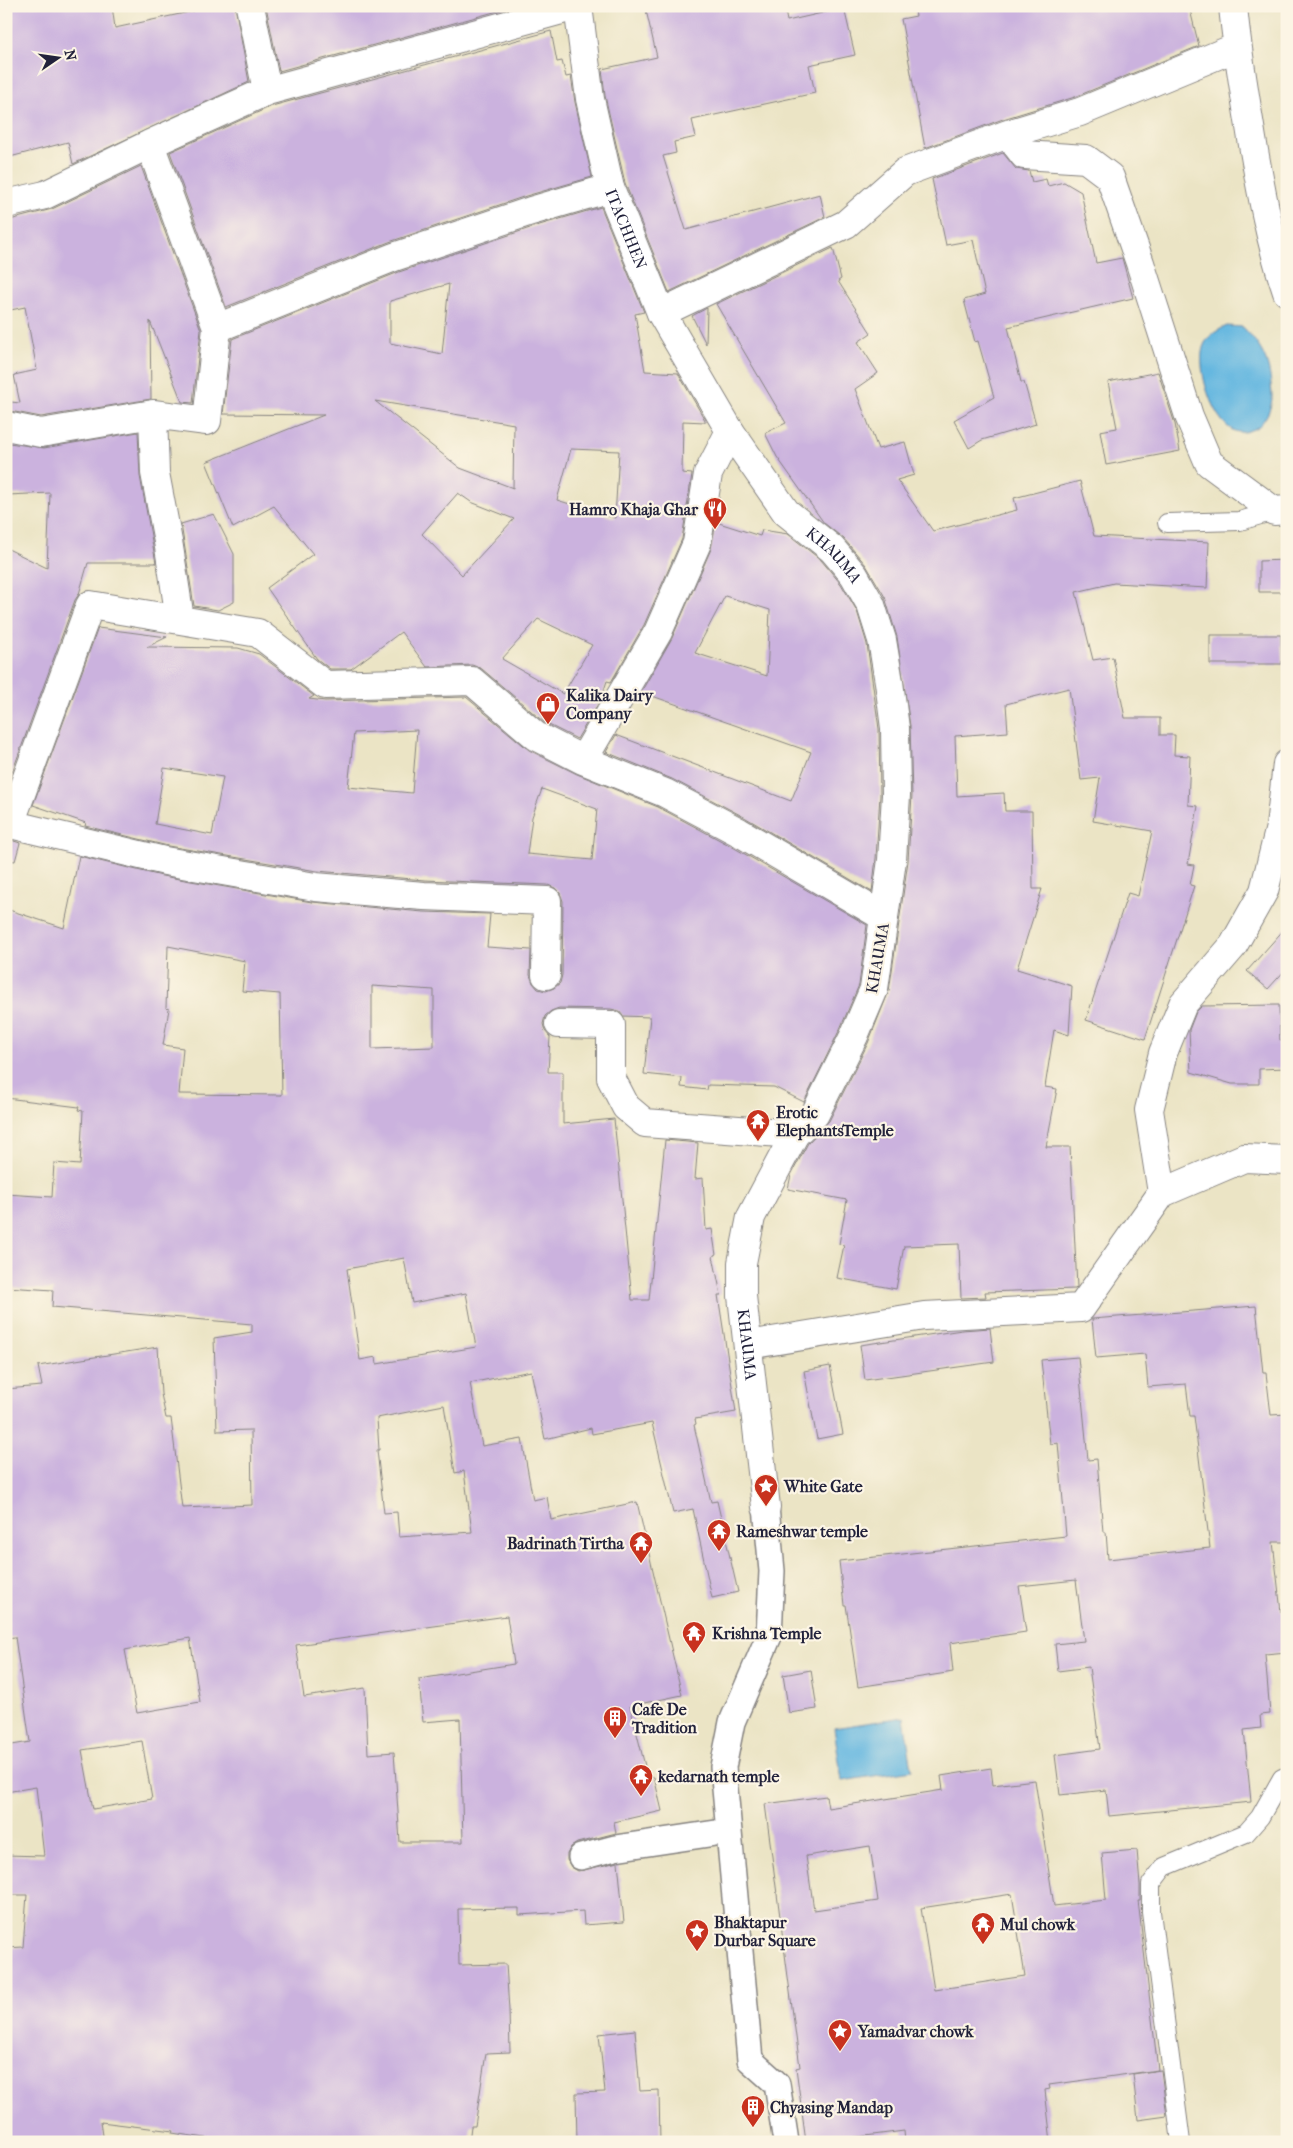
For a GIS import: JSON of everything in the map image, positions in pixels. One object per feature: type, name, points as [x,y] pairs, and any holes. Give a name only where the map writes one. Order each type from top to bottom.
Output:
[{"type":"street","points":[[250,6],[267,91]]},
{"type":"street","points":[[6,204],[45,195],[150,144],[267,91],[577,6]]},
{"type":"street","name":"ITACHHEN","points":[[577,6],[590,98],[610,188],[661,313],[730,431]]},
{"type":"street","points":[[1233,6],[1237,47],[1264,204],[1275,257],[1287,292]]},
{"type":"street","points":[[661,313],[846,224],[905,172],[1008,134],[1080,112],[1237,47]]},
{"type":"street","points":[[1008,134],[1024,155],[1086,159],[1110,177],[1189,416],[1209,463],[1281,510]]},
{"type":"street","points":[[6,426],[41,433],[153,414],[208,421],[217,328],[150,144]]},
{"type":"street","points":[[217,328],[394,257],[610,188]]},
{"type":"street","points":[[153,414],[155,473],[170,547],[180,619]]},
{"type":"street","points":[[583,760],[658,632],[697,543],[708,474],[730,431]]},
{"type":"street","name":"KHAUMA","points":[[730,431],[786,512],[832,549],[854,574],[871,605],[882,640],[895,728],[896,795],[892,860],[874,989],[854,1036],[815,1114],[795,1134],[751,1217],[742,1263],[742,1296],[766,1506]]},
{"type":"street","points":[[546,975],[548,902],[424,896],[315,887],[165,861],[8,825],[90,604],[258,632],[325,685],[472,681],[536,736],[583,760],[665,793],[739,832],[884,917]]},
{"type":"street","points":[[1162,1193],[1149,1110],[1163,1054],[1183,1004],[1234,946],[1264,891],[1280,827],[1287,764]]},
{"type":"street","points":[[559,1024],[611,1025],[611,1078],[626,1107],[646,1123],[795,1134]]},
{"type":"street","points":[[748,1345],[924,1316],[1081,1308],[1162,1193],[1244,1158],[1287,1160]]},
{"type":"street","points":[[766,1506],[772,1571],[769,1636],[732,1722],[723,1767],[750,2060],[778,2084],[786,2142]]},
{"type":"street","points":[[581,1857],[615,1848],[728,1831]]},
{"type":"lane","points":[[1167,523],[1240,521],[1281,510]]},
{"type":"lane","points":[[1181,2142],[1151,1912],[1151,1884],[1164,1867],[1246,1833],[1260,1817],[1282,1778],[1287,1776]]},
{"type":"water","points":[[1227,326],[1243,327],[1257,343],[1265,358],[1270,375],[1272,396],[1269,410],[1260,425],[1248,431],[1237,432],[1227,426],[1218,415],[1205,385],[1202,369],[1204,345],[1217,331]]},
{"type":"water","points":[[904,1717],[912,1770],[842,1781],[834,1728]]},
{"type":"building","points":[[6,6],[112,6],[115,28],[194,11],[193,6],[235,6],[249,82],[73,164],[68,142],[6,158]]},
{"type":"building","points":[[266,6],[516,6],[279,71]]},
{"type":"building","points":[[645,6],[784,6],[787,21],[844,8],[855,55],[809,65],[815,93],[692,120],[696,137],[674,142],[676,153],[663,156],[686,230],[820,194],[825,217],[669,292],[625,183],[605,96],[602,69],[657,57]]},
{"type":"building","points":[[914,6],[1189,6],[1199,46],[1075,97],[1003,119],[925,148],[901,19],[916,16]]},
{"type":"building","points":[[551,31],[557,62],[562,61],[566,77],[571,76],[592,177],[526,196],[389,242],[226,307],[170,152],[272,106]]},
{"type":"building","points":[[1003,153],[1016,169],[1029,171],[1032,182],[1046,179],[1048,186],[1064,182],[1081,192],[1096,263],[1122,258],[1133,298],[1008,327],[1021,382],[1024,382],[1036,424],[982,440],[969,448],[954,420],[994,397],[978,341],[975,342],[964,300],[985,294],[973,240],[946,245],[932,179]]},
{"type":"building","points":[[141,166],[201,330],[193,403],[182,402],[150,321],[151,399],[41,417],[10,411],[11,402],[20,403],[14,375],[37,370],[25,307],[6,311],[6,221],[52,209]]},
{"type":"building","points":[[601,207],[644,312],[635,314],[645,371],[678,373],[705,420],[705,422],[683,421],[682,473],[692,474],[682,539],[644,625],[611,682],[607,681],[601,699],[577,739],[545,723],[482,669],[472,665],[427,667],[401,632],[351,669],[330,669],[317,659],[267,588],[313,554],[274,506],[233,528],[206,462],[324,415],[223,414],[232,339],[399,272],[536,226]],"holes":[[[449,284],[442,354],[390,343],[390,301]],[[375,401],[514,424],[513,488],[460,468]],[[571,449],[619,451],[615,518],[557,500]],[[458,493],[471,502],[514,519],[462,575],[422,534]],[[538,619],[592,645],[563,694],[502,659]]]},
{"type":"building","points":[[833,248],[841,279],[838,281],[871,333],[858,342],[878,373],[855,389],[878,449],[905,442],[914,475],[897,480],[933,531],[1017,510],[1014,498],[1080,481],[1094,536],[1209,542],[1207,588],[1114,583],[1076,592],[1093,660],[1113,657],[1125,718],[1160,718],[1160,735],[1175,735],[1174,755],[1190,756],[1188,805],[1198,806],[1188,864],[1194,865],[1190,885],[1194,886],[1145,1039],[1086,1020],[1128,893],[1138,896],[1152,831],[1093,821],[1100,778],[1081,780],[1069,688],[1006,704],[1008,732],[955,736],[957,796],[1004,793],[1005,811],[1032,811],[1033,889],[1042,889],[1017,969],[1072,986],[1069,1035],[1054,1030],[1045,1087],[1057,1089],[1046,1147],[1070,1147],[1077,1287],[1075,1289],[985,1292],[986,1297],[961,1298],[959,1244],[904,1246],[896,1289],[837,1278],[844,1245],[839,1244],[847,1200],[788,1189],[791,1175],[808,1143],[829,1121],[868,1043],[889,991],[908,861],[912,795],[910,726],[897,637],[885,597],[866,565],[844,539],[824,523],[777,457],[765,433],[786,423],[716,304]]},
{"type":"building","points":[[707,308],[706,344],[692,316]]},
{"type":"building","points":[[1158,372],[1175,424],[1180,451],[1106,465],[1100,431],[1117,428],[1108,382]]},
{"type":"building","points":[[138,432],[140,476],[156,563],[88,563],[79,594],[75,600],[6,789],[6,548],[47,568],[50,493],[8,495],[9,443],[44,448]]},
{"type":"building","points":[[214,514],[234,554],[234,602],[218,610],[194,606],[181,524]]},
{"type":"building","points":[[716,522],[760,536],[762,530],[788,534],[821,560],[841,584],[857,611],[867,644],[879,729],[880,795],[872,892],[746,818],[672,779],[606,752],[616,735],[791,801],[811,752],[641,692],[672,638],[711,549]],"holes":[[[725,596],[770,610],[767,676],[695,653]]]},
{"type":"building","points":[[1287,560],[1287,592],[1259,592],[1259,561]]},
{"type":"building","points":[[98,628],[167,637],[147,647],[238,648],[259,654],[314,696],[309,699],[325,701],[466,697],[529,750],[577,774],[658,807],[731,846],[867,925],[859,985],[840,1029],[804,1102],[774,1087],[708,1085],[707,1090],[681,1087],[682,1078],[644,1074],[650,1017],[623,1016],[619,1011],[611,1009],[559,1008],[545,1016],[543,1024],[545,1031],[550,1037],[548,1072],[563,1072],[563,1124],[614,1119],[632,1300],[649,1300],[665,1140],[698,1143],[695,1179],[703,1178],[706,1230],[712,1229],[716,1255],[713,1256],[721,1295],[718,1295],[736,1412],[695,1419],[696,1424],[694,1425],[711,1502],[717,1501],[738,1592],[712,1598],[693,1509],[673,1513],[652,1423],[592,1434],[591,1428],[545,1439],[531,1371],[470,1383],[482,1446],[522,1439],[533,1500],[547,1497],[551,1520],[637,1502],[682,1695],[630,1706],[648,1778],[654,1777],[662,1811],[614,1822],[616,1833],[577,1843],[571,1847],[567,1854],[567,1860],[571,1867],[578,1871],[618,1862],[624,1922],[584,1925],[583,1911],[519,1915],[519,1908],[458,1909],[459,1965],[506,1964],[509,2010],[510,2052],[486,2053],[475,2126],[471,2126],[469,2142],[233,2142],[172,2133],[173,2131],[101,2122],[104,2142],[10,2142],[6,2112],[6,1948],[23,1947],[27,1895],[6,1895],[6,1855],[44,1856],[36,1787],[6,1792],[6,1746],[30,1742],[15,1637],[6,1638],[6,1389],[42,1386],[38,1366],[158,1347],[161,1394],[166,1418],[171,1418],[182,1508],[252,1505],[251,1430],[217,1431],[214,1338],[252,1332],[252,1324],[52,1307],[53,1290],[6,1287],[6,1194],[52,1197],[54,1163],[80,1165],[83,1111],[78,1110],[79,1107],[6,1098],[6,909],[64,928],[79,856],[162,876],[312,902],[423,912],[490,914],[487,947],[531,950],[530,975],[538,989],[546,991],[560,983],[562,975],[563,901],[560,893],[548,885],[425,880],[317,871],[168,846],[85,826],[86,823],[33,805]],"holes":[[[417,730],[412,793],[348,787],[354,733]],[[164,768],[223,777],[212,835],[155,824]],[[542,789],[597,809],[592,860],[527,854],[532,817]],[[168,946],[245,961],[242,991],[280,994],[282,1095],[179,1094],[183,1048],[163,1045],[169,1009],[166,1008]],[[372,986],[434,990],[434,1047],[372,1049]],[[404,1258],[412,1303],[466,1293],[476,1347],[377,1364],[376,1357],[360,1360],[347,1269]],[[444,1405],[455,1473],[464,1471],[472,1532],[399,1537],[397,1512],[384,1513],[377,1450],[379,1450],[377,1418]],[[507,1616],[514,1664],[419,1679],[423,1722],[460,1719],[463,1842],[400,1842],[394,1752],[368,1754],[365,1688],[304,1697],[296,1645]],[[190,1638],[200,1702],[137,1713],[125,1650]],[[142,1741],[152,1799],[93,1809],[82,1750]]]},
{"type":"building","points":[[1210,635],[1281,635],[1282,664],[1210,664]]},
{"type":"building","points":[[11,840],[20,843],[15,861],[6,860],[6,841]]},
{"type":"building","points":[[1287,926],[1287,968],[1268,989],[1247,971]]},
{"type":"building","points":[[1279,1005],[1280,1040],[1287,1040],[1287,1068],[1259,1069],[1259,1084],[1232,1084],[1191,1072],[1189,1030],[1196,1012],[1202,1006]]},
{"type":"building","points":[[1256,1306],[1263,1373],[1266,1373],[1271,1415],[1287,1414],[1287,1542],[1273,1542],[1281,1612],[1287,1611],[1287,1652],[1265,1654],[1270,1714],[1260,1715],[1261,1728],[1244,1730],[1251,1802],[1109,1816],[1106,1790],[1060,1795],[1055,1755],[1100,1749],[1089,1667],[1058,1671],[1055,1644],[1084,1641],[1076,1580],[1019,1586],[1026,1632],[950,1643],[953,1672],[858,1687],[846,1605],[844,1605],[839,1561],[1066,1536],[1058,1443],[1050,1444],[1041,1360],[1078,1357],[1088,1460],[1097,1459],[1103,1532],[1106,1532],[1108,1559],[1210,1548],[1194,1416],[1190,1416],[1186,1384],[1148,1387],[1145,1354],[1096,1358],[1092,1319]]},
{"type":"building","points":[[990,1328],[994,1362],[865,1380],[860,1345],[962,1330]]},
{"type":"building","points":[[830,1366],[843,1434],[817,1439],[804,1371]]},
{"type":"building","points":[[811,1670],[817,1709],[789,1713],[783,1675]]},
{"type":"building","points":[[991,1768],[993,1785],[1035,1780],[1054,1906],[1106,1900],[1102,1853],[1137,1850],[1140,1885],[1140,1900],[1138,1900],[1158,2070],[1049,2085],[1050,2089],[1045,2090],[1051,2142],[905,2142],[904,2131],[842,2139],[842,2142],[806,2142],[796,2068],[800,2067],[765,1804],[826,1796],[828,1808],[943,1790],[941,1776]],"holes":[[[870,1846],[878,1901],[814,1910],[806,1856]],[[1012,1894],[1025,1976],[934,1990],[921,1908]]]},
{"type":"building","points":[[635,2030],[640,2091],[659,2090],[660,2142],[577,2142],[576,2093],[605,2092],[599,2034]]},
{"type":"building","points":[[1161,2070],[1167,2116],[1138,2120],[1133,2074]]},
{"type":"place","name":"Hamro Khaja Ghar","points":[[715,530]]},
{"type":"place","name":"Kalika Dairy Company","points":[[548,725]]},
{"type":"place","name":"Erotic ElephantsTemple","points":[[758,1142]]},
{"type":"place","name":"White Gate","points":[[766,1507]]},
{"type":"place","name":"Rameshwar temple","points":[[719,1552]]},
{"type":"place","name":"Badrinath Tirtha","points":[[641,1564]]},
{"type":"place","name":"Krishna Temple","points":[[694,1654]]},
{"type":"place","name":"Cafe De Tradition","points":[[615,1739]]},
{"type":"place","name":"kedarnath temple","points":[[641,1797]]},
{"type":"place","name":"Mul chowk","points":[[983,1945]]},
{"type":"place","name":"Bhaktapur Durbar Square","points":[[697,1952]]},
{"type":"place","name":"Yamadvar chowk","points":[[840,2052]]},
{"type":"place","name":"Chyasing Mandap","points":[[753,2128]]}]
